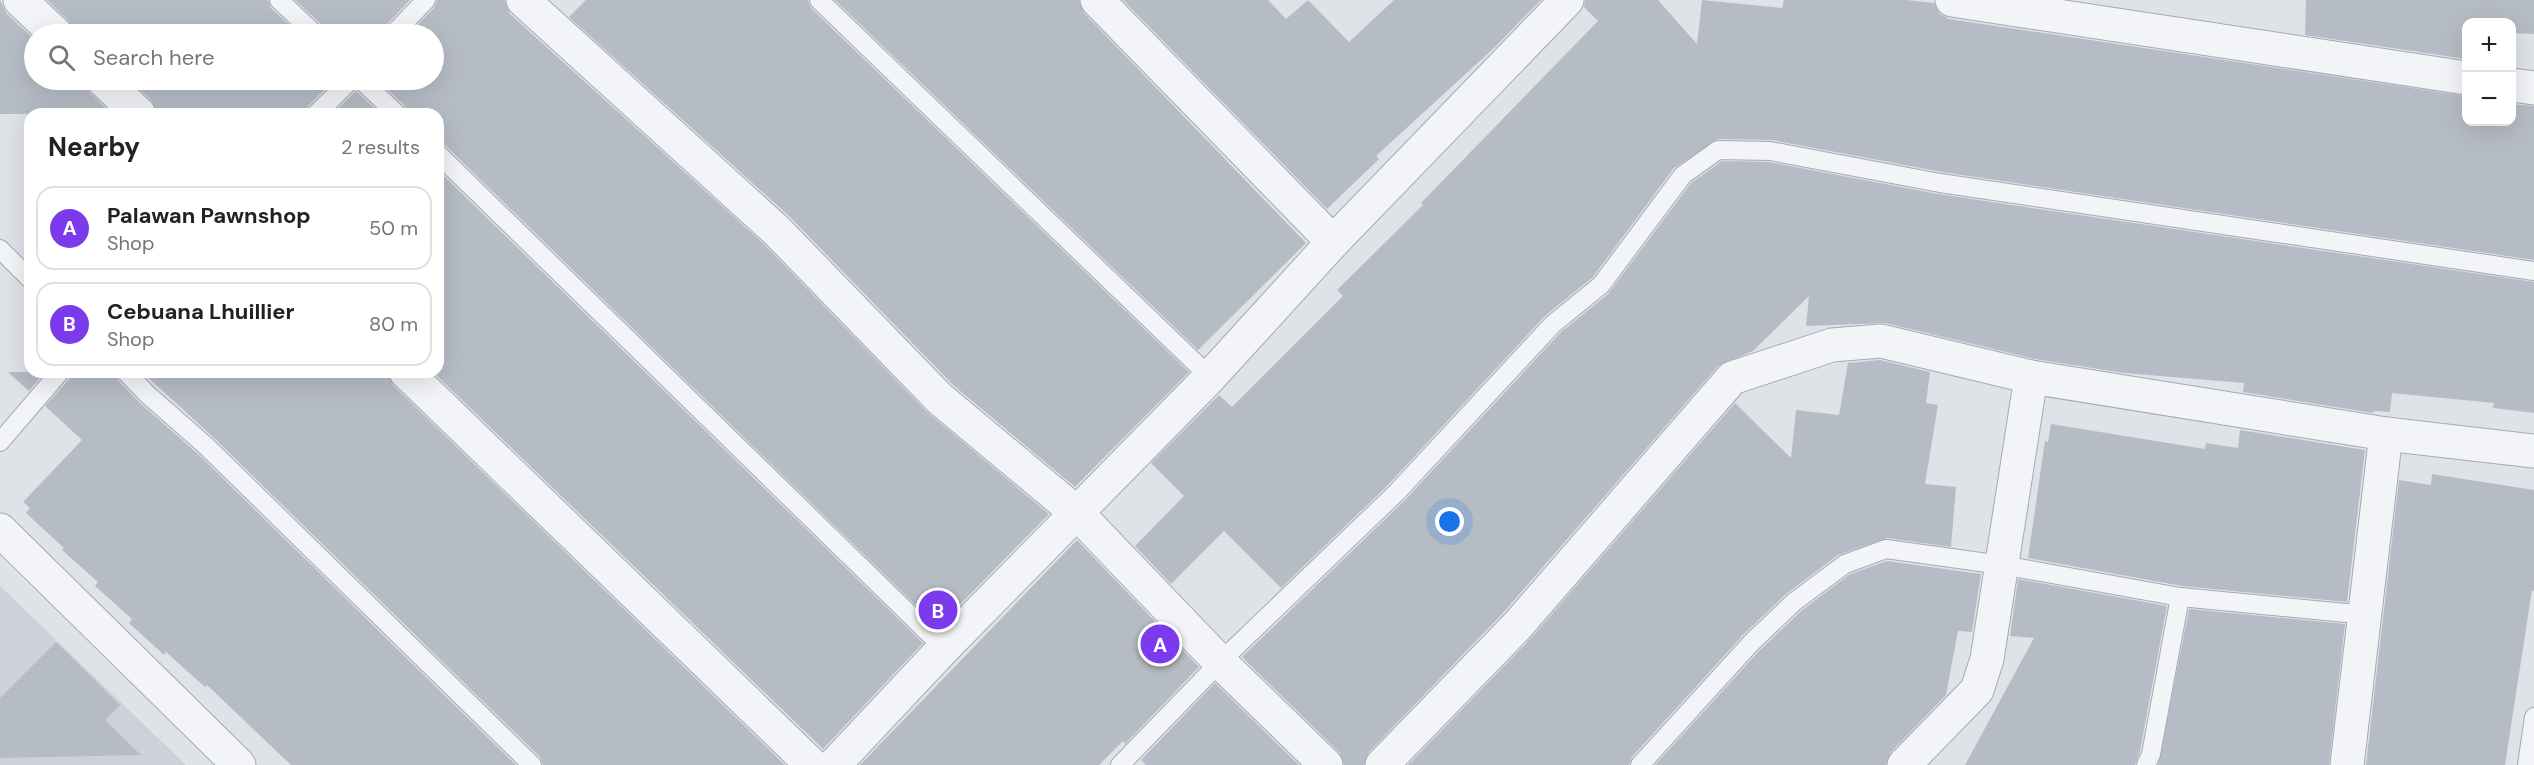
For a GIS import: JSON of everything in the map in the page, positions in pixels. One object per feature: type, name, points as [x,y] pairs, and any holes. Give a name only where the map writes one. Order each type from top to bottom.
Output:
[{"type":"street","points":[[20,0],[45,24]]},
{"type":"street","points":[[523,0],[776,231],[940,399],[1078,514],[1220,662],[1326,765]]},
{"type":"street","points":[[1097,0],[1333,242]]},
{"type":"street","points":[[834,765],[944,648],[1210,377],[1333,242],[1567,0]]},
{"type":"street","points":[[1952,0],[2462,77]]},
{"type":"street","points":[[2516,86],[2534,88]]},
{"type":"street","points":[[114,90],[133,108]]},
{"type":"street","points":[[1382,765],[1517,627],[1732,378],[1832,345],[1881,341],[2031,377],[2386,434],[2534,451]]},
{"type":"street","points":[[1904,765],[1977,690],[1987,659],[2031,377]]},
{"type":"street","points":[[412,378],[812,765]]},
{"type":"street","points":[[2347,765],[2367,615],[2386,434]]},
{"type":"street","points":[[0,530],[239,765]]},
{"type":"lane","points":[[279,0],[304,24]]},
{"type":"lane","points":[[403,24],[426,0]]},
{"type":"lane","points":[[819,0],[1210,377]]},
{"type":"lane","points":[[322,108],[341,90]]},
{"type":"lane","points":[[371,90],[390,108]]},
{"type":"lane","points":[[1120,765],[1220,662],[1396,493],[1553,324],[1601,285],[1683,175],[1718,150],[1770,151],[1940,183],[2534,271]]},
{"type":"lane","points":[[444,160],[944,648]]},
{"type":"lane","points":[[0,249],[24,273]]},
{"type":"lane","points":[[0,442],[55,378]]},
{"type":"lane","points":[[132,378],[206,445],[532,765]]},
{"type":"lane","points":[[1640,765],[1760,634],[1794,602],[1845,564],[1886,549],[2002,565],[2180,597],[2367,615]]},
{"type":"lane","points":[[2146,765],[2151,754],[2180,597]]},
{"type":"lane","points":[[2527,765],[2534,717]]},
{"type":"shaded area","points":[[0,586],[186,765],[0,765]]},
{"type":"building","points":[[0,0],[7,14],[24,30],[24,90],[89,90],[106,108],[24,108],[24,114],[0,114]]},
{"type":"building","points":[[47,0],[268,0],[271,8],[288,24],[70,24]]},
{"type":"building","points":[[295,0],[410,0],[387,24],[321,24]]},
{"type":"building","points":[[437,0],[505,0],[510,14],[763,243],[927,412],[1049,514],[938,627],[444,145],[444,108],[406,108],[388,90],[444,90],[444,24],[418,24],[434,8]]},
{"type":"building","points":[[586,0],[808,0],[811,8],[1189,372],[1075,487],[953,385],[789,216],[569,17]]},
{"type":"building","points":[[835,0],[1079,0],[1084,13],[1306,243],[1198,350]]},
{"type":"building","points":[[1123,0],[1268,0],[1286,19],[1308,0],[1349,42],[1394,0],[1541,0],[1494,48],[1376,156],[1379,159],[1327,209]]},
{"type":"building","points":[[1585,0],[1658,0],[1697,44],[1702,0],[1782,8],[1784,0],[1906,0],[1934,3],[1940,14],[1949,19],[2462,95],[2462,126],[2516,126],[2516,104],[2534,106],[2534,260],[1942,172],[1772,140],[1718,139],[1674,168],[1593,277],[1545,316],[1388,485],[1281,588],[1224,531],[1171,584],[1135,546],[1184,496],[1151,463],[1219,395],[1232,407],[1343,296],[1337,290],[1423,205],[1421,203],[1598,21],[1584,7]]},
{"type":"building","points":[[2306,0],[2534,0],[2534,34],[2516,33],[2516,18],[2462,18],[2462,58],[2305,35]]},
{"type":"building","points":[[140,90],[325,90],[307,108],[155,108],[152,101]]},
{"type":"building","points":[[356,91],[374,108],[338,108]]},
{"type":"building","points":[[1722,161],[1769,162],[1938,194],[2534,282],[2534,413],[2493,408],[2494,403],[2392,393],[2390,412],[2374,411],[2373,413],[2243,392],[2244,383],[2124,373],[2035,359],[1885,323],[1806,326],[1809,296],[1753,351],[1718,366],[1503,613],[1369,752],[1364,765],[1344,765],[1339,752],[1242,657],[1404,501],[1561,332],[1608,294],[1691,183]]},
{"type":"building","points":[[444,176],[923,643],[823,749],[439,378],[444,378]]},
{"type":"building","points":[[1880,360],[1930,372],[1926,403],[1938,405],[1925,484],[1956,487],[1951,547],[1887,538],[1838,555],[1786,594],[1744,634],[1632,757],[1629,765],[1408,765],[1531,638],[1735,403],[1791,458],[1796,410],[1839,415],[1848,363]]},
{"type":"building","points":[[8,372],[24,372],[24,378],[40,378],[29,391]]},
{"type":"building","points":[[117,378],[139,402],[197,453],[516,765],[291,765],[207,685],[205,687],[166,652],[164,655],[129,623],[132,619],[95,586],[98,582],[62,550],[64,548],[26,513],[30,508],[23,502],[82,440],[45,406],[69,379]]},
{"type":"building","points":[[149,378],[390,378],[393,385],[785,765],[543,765],[540,757],[213,437]]},
{"type":"building","points":[[2051,424],[2205,449],[2206,443],[2238,448],[2240,430],[2365,450],[2347,602],[2182,586],[2028,558],[2045,441],[2048,442]]},
{"type":"building","points":[[2432,474],[2534,490],[2534,591],[2532,590],[2505,765],[2366,765],[2399,480],[2431,485]]},
{"type":"building","points":[[1077,540],[1199,667],[1125,744],[1123,741],[1099,765],[860,765]]},
{"type":"building","points":[[1887,561],[1981,574],[1972,632],[1958,631],[1946,695],[1891,752],[1886,765],[1655,765],[1760,650],[1801,611],[1850,574]]},
{"type":"building","points":[[2018,579],[2167,606],[2140,751],[2135,765],[1965,765],[2034,638],[2010,636]]},
{"type":"building","points":[[2189,609],[2345,624],[2329,765],[2158,765]]},
{"type":"building","points":[[56,642],[120,705],[105,720],[141,755],[0,758],[0,698]]},
{"type":"building","points":[[1215,683],[1299,765],[1146,765],[1141,760]]},
{"type":"place","name":"Cebuana Lhuillier","points":[[938,610]]},
{"type":"place","name":"Palawan Pawnshop","points":[[1160,644]]}]
